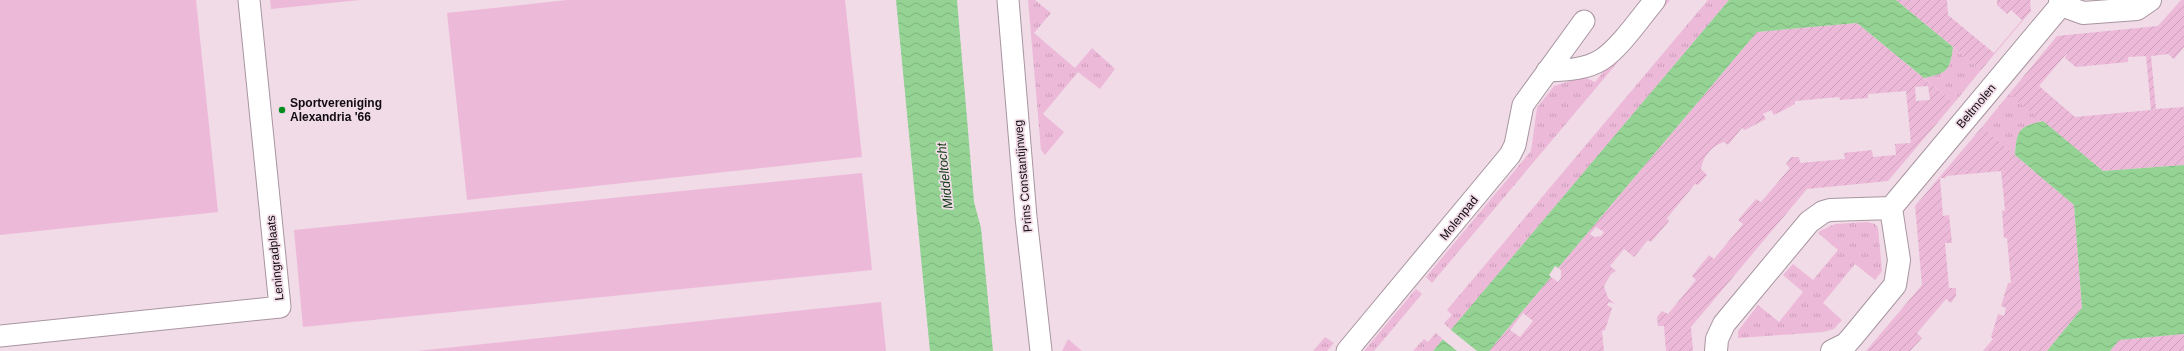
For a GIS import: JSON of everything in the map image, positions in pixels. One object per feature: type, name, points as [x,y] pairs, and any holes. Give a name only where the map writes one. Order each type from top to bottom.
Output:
[{"type":"street","points":[[2061,2],[2083,13],[2137,10],[2150,0]]},
{"type":"street","name":"Beltmolen","points":[[1891,208],[2061,2]]},
{"type":"street","points":[[1716,351],[1717,339],[1724,324],[1809,222],[1823,212],[1830,210],[1891,208],[1899,260],[1895,285],[1846,344],[1832,351]]},
{"type":"lane","name":"Leningradplaats","points":[[0,336],[280,307],[249,0]]},
{"type":"lane","name":"Prins Constantijnweg","points":[[1008,0],[1026,217],[1041,351]]},
{"type":"lane","points":[[1546,72],[1568,70],[1601,60],[1611,52],[1655,0]]},
{"type":"lane","name":"Molenpad","points":[[1347,351],[1510,155],[1515,145],[1523,105],[1584,21]]},
{"type":"green space","points":[[0,0],[196,0],[218,212],[0,235]]},
{"type":"green space","points":[[270,0],[360,0],[271,9]]},
{"type":"green space","points":[[567,0],[845,0],[862,157],[467,200],[447,13]]},
{"type":"green space","points":[[1028,0],[1035,0],[1051,13],[1034,33],[1075,68],[1092,48],[1115,69],[1100,89],[1078,72],[1043,114],[1064,132],[1045,155],[1041,150]]},
{"type":"green space","points":[[1663,0],[1670,0],[1432,283],[1426,277],[1531,151],[1537,108],[1554,86],[1580,78],[1586,78],[1595,82]]},
{"type":"green space","points":[[1708,0],[1729,0],[1451,330],[1444,323],[1452,315],[1447,310]]},
{"type":"green space","points":[[1896,0],[1947,0],[1948,15],[1994,53],[2022,20],[2011,10],[2007,14],[1997,5],[1997,0],[2030,0],[2031,11],[1981,70]]},
{"type":"green space","points":[[2181,0],[2184,0],[2184,47],[2174,59],[2168,54],[2151,56],[2156,109],[2184,107],[2184,165],[2103,171],[2009,94],[2057,36],[2158,26]],"holes":[[[2067,53],[2065,58],[2076,67],[2128,62],[2128,57],[2146,56],[2151,110],[2075,117],[2039,86]]]},
{"type":"green space","points":[[1857,23],[1954,103],[1888,181],[1807,189],[1691,327],[1693,351],[1666,351],[1664,326],[1658,326],[1657,317],[1662,311],[1668,314],[1696,280],[1692,276],[1709,255],[1714,259],[1743,224],[1738,220],[1756,199],[1761,202],[1790,168],[1786,164],[1791,157],[1799,157],[1800,163],[1845,159],[1844,153],[1872,150],[1873,157],[1896,155],[1895,144],[1911,143],[1906,91],[1868,94],[1868,98],[1840,100],[1839,97],[1795,101],[1795,104],[1774,115],[1771,110],[1763,114],[1766,119],[1745,130],[1742,128],[1728,145],[1724,142],[1712,149],[1706,156],[1701,169],[1707,175],[1698,185],[1695,184],[1667,218],[1669,221],[1651,242],[1648,240],[1634,257],[1624,249],[1610,266],[1616,271],[1611,274],[1604,286],[1608,298],[1615,304],[1609,302],[1607,305],[1612,308],[1605,330],[1602,331],[1604,351],[1489,351],[1551,277],[1558,282],[1561,278],[1561,270],[1558,268],[1757,32]],"holes":[[[1928,86],[1930,100],[1916,101],[1915,87]],[[1596,227],[1604,232],[1601,236],[1594,237],[1590,234]],[[1523,313],[1533,321],[1520,337],[1510,330]]]},
{"type":"green space","points":[[1953,47],[1981,70],[1954,103],[1924,78],[1946,70],[1949,66]]},
{"type":"green space","points":[[2009,94],[2043,121],[2028,125],[2020,131],[2015,155],[1982,127]]},
{"type":"green space","points":[[1982,127],[2074,205],[2082,308],[2047,351],[1983,351],[1993,339],[1991,337],[1998,314],[2004,316],[2006,308],[2001,306],[2008,283],[2011,283],[2007,238],[2004,238],[2002,211],[2005,210],[2001,171],[1946,176],[1946,178],[1940,178],[1943,216],[1949,215],[1952,243],[1945,243],[1949,288],[1956,288],[1956,296],[1951,303],[1946,299],[1917,333],[1922,338],[1910,351],[1866,351],[1922,285],[1915,206]]},
{"type":"green space","points":[[862,173],[872,270],[303,327],[294,230]]},
{"type":"green space","points":[[1867,222],[1875,224],[1878,228],[1882,271],[1875,280],[1855,264],[1823,303],[1842,320],[1834,329],[1823,332],[1738,338],[1738,331],[1758,305],[1779,322],[1803,292],[1783,275],[1793,264],[1813,280],[1838,250],[1818,233],[1820,231],[1835,224]]},
{"type":"green space","points":[[1416,289],[1422,294],[1374,351],[1364,351]]},
{"type":"green space","points":[[881,302],[886,351],[417,351]]},
{"type":"green space","points":[[1436,333],[1443,339],[1433,351],[1413,351],[1424,339],[1428,342]]},
{"type":"green space","points":[[2184,334],[2184,351],[2110,351],[2119,340]]},
{"type":"green space","points":[[1325,337],[1334,343],[1327,351],[1313,351]]},
{"type":"green space","points":[[1068,339],[1082,351],[1062,351]]},
{"type":"water","name":"Middeltocht","points":[[896,0],[957,0],[974,202],[981,228],[993,351],[930,351]]},
{"type":"water","points":[[1729,0],[1896,0],[1953,47],[1949,66],[1946,70],[1938,74],[1924,78],[1857,23],[1757,32],[1558,268],[1555,266],[1549,275],[1551,277],[1489,351],[1433,351]]},
{"type":"water","points":[[2043,121],[2103,171],[2184,165],[2184,334],[2119,340],[2110,351],[2047,351],[2082,308],[2074,205],[2015,155],[2020,131],[2028,125]]},
{"type":"pier","points":[[1450,329],[1477,351],[1457,351],[1441,338]]},
{"type":"place","name":"Sportvereniging Alexandria '66","points":[[282,110]]}]
